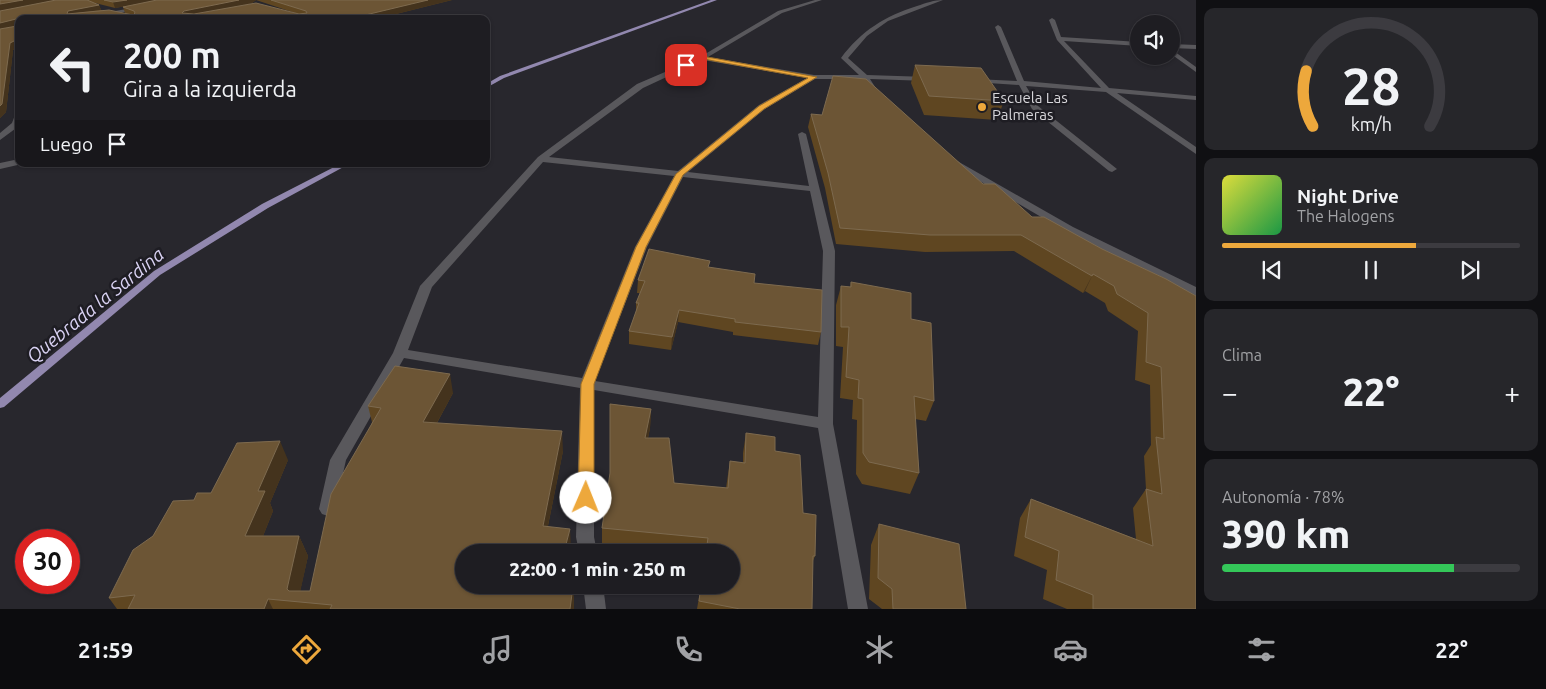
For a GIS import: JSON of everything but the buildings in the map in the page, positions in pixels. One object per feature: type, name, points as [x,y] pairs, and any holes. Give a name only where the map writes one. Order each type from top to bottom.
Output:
[{"type":"street","points":[[325,525],[338,460],[400,352],[426,286],[541,159],[640,86],[702,58],[780,12],[820,0]]},
{"type":"street","points":[[881,99],[865,77],[844,58],[867,30],[889,17],[941,0]]},
{"type":"street","points":[[99,6],[124,15]]},
{"type":"street","points":[[95,15],[144,6]]},
{"type":"street","points":[[1052,20],[1059,39],[1107,90],[1196,151]]},
{"type":"street","points":[[998,27],[1021,83],[1035,107],[1112,169]]},
{"type":"street","points":[[1059,39],[1130,43]]},
{"type":"street","points":[[1180,46],[1196,47]]},
{"type":"street","points":[[702,58],[814,77],[934,80]]},
{"type":"street","points":[[1180,58],[1196,70]]},
{"type":"street","points":[[587,544],[587,384],[641,247],[680,174],[762,108],[814,77]]},
{"type":"street","points":[[963,81],[1021,83],[1196,98]]},
{"type":"street","points":[[0,138],[15,125]]},
{"type":"street","points":[[802,134],[829,251],[825,424],[858,609]]},
{"type":"street","points":[[0,138],[15,136]]},
{"type":"street","points":[[947,158],[1069,228],[1196,292]]},
{"type":"street","points":[[541,159],[814,189]]},
{"type":"street","points":[[0,166],[15,163]]},
{"type":"street","points":[[400,352],[825,424]]},
{"type":"street","points":[[594,594],[596,609]]},
{"type":"waterway","name":"Quebrada la Sardina","points":[[490,84],[502,77],[715,0]]},
{"type":"waterway","name":"Quebrada la Sardina","points":[[0,404],[157,273],[265,206],[339,167]]},
{"type":"place","name":"Escuela Las Palmeras","points":[[982,107]]},
{"type":"route","points":[[586,498],[587,384],[641,247],[680,174],[762,108],[814,77],[702,58],[686,65]]}]
